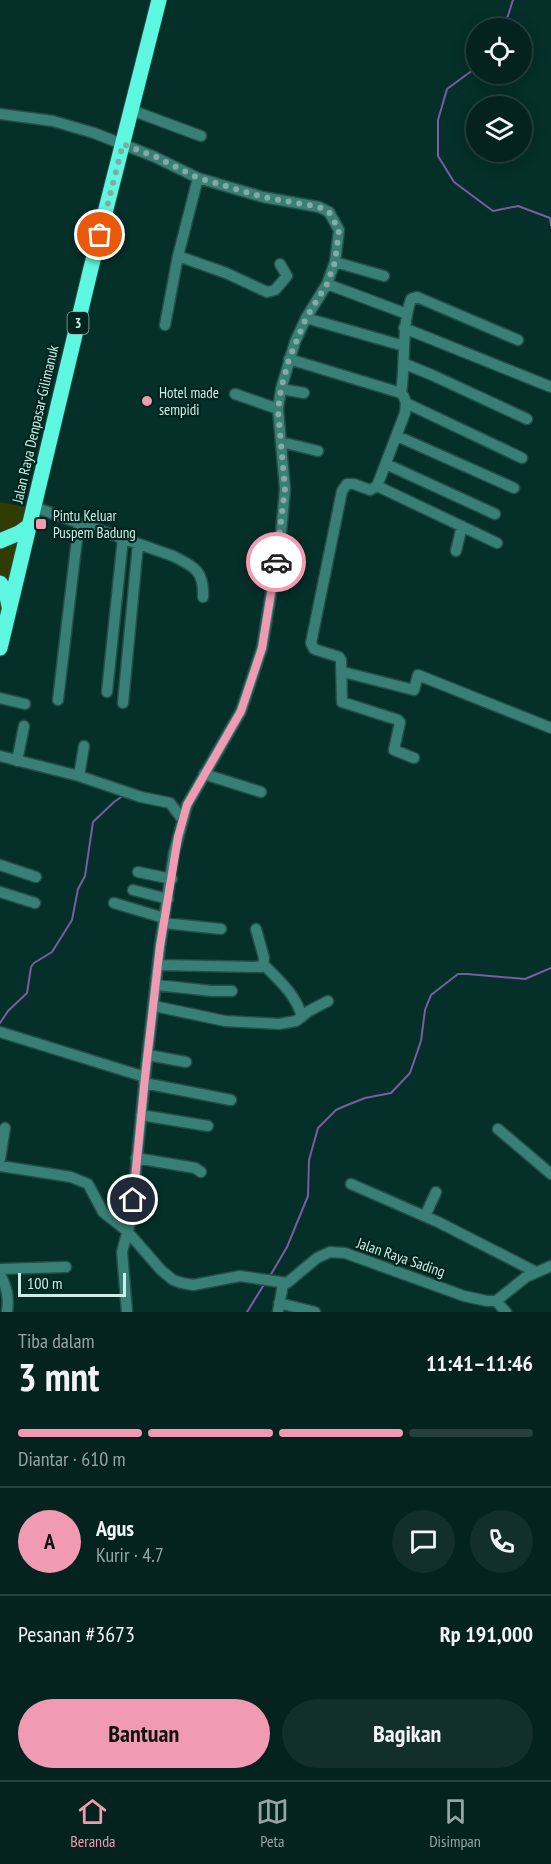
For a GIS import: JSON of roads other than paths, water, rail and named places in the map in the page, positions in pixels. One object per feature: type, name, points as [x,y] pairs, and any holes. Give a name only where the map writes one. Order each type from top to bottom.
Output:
[{"type":"highway","name":"Jalan Raya Denpasar-Gilimanuk","points":[[0,648],[90,272],[159,0]]},
{"type":"highway","points":[[0,541],[19,533],[30,525]]},
{"type":"highway","points":[[0,583],[6,592],[9,609]]},
{"type":"street","points":[[131,110],[201,136]]},
{"type":"street","points":[[0,114],[53,122],[94,133],[156,157],[198,178],[263,197],[319,207],[329,212],[339,230],[335,262],[327,284],[306,318],[289,359],[281,389],[278,410],[285,489],[281,533],[262,648],[241,711],[187,805],[174,853],[145,1080],[131,1219],[123,1248],[127,1312]]},
{"type":"street","points":[[165,325],[178,256],[198,178]]},
{"type":"street","points":[[178,256],[226,273],[267,292],[275,290],[287,276],[280,264]]},
{"type":"street","points":[[335,262],[384,276]]},
{"type":"street","points":[[327,284],[407,314]]},
{"type":"street","points":[[374,488],[397,436],[403,398],[404,328],[411,299],[417,297],[518,340]]},
{"type":"street","points":[[306,318],[404,346]]},
{"type":"street","points":[[404,328],[551,387]]},
{"type":"street","points":[[289,359],[403,398],[522,458]]},
{"type":"street","points":[[405,364],[527,419]]},
{"type":"street","points":[[281,389],[304,393]]},
{"type":"street","points":[[235,394],[278,410]]},
{"type":"street","points":[[397,436],[514,488]]},
{"type":"street","points":[[281,442],[318,451]]},
{"type":"street","points":[[386,464],[495,514]]},
{"type":"street","points":[[414,758],[394,750],[400,722],[398,720],[342,702],[341,660],[339,657],[314,649],[311,643],[342,491],[347,484],[374,488],[497,543]]},
{"type":"street","points":[[34,507],[173,556],[193,566],[204,583],[203,597]]},
{"type":"street","points":[[58,700],[79,522]]},
{"type":"street","points":[[456,551],[462,526]]},
{"type":"street","points":[[107,692],[123,538]]},
{"type":"street","points":[[123,703],[138,544]]},
{"type":"street","points":[[343,672],[414,690],[418,675],[551,728]]},
{"type":"street","points":[[0,698],[26,704]]},
{"type":"street","points":[[17,761],[24,726]]},
{"type":"street","points":[[79,777],[84,746]]},
{"type":"street","points":[[0,756],[170,804],[183,820]]},
{"type":"street","points":[[204,774],[261,792]]},
{"type":"street","points":[[0,865],[36,877]]},
{"type":"street","points":[[138,872],[171,879]]},
{"type":"street","points":[[134,890],[168,899]]},
{"type":"street","points":[[0,892],[35,903]]},
{"type":"street","points":[[114,903],[164,921],[221,929]]},
{"type":"street","points":[[256,929],[264,965],[294,998],[303,1017]]},
{"type":"street","points":[[159,965],[261,967],[264,965]]},
{"type":"street","points":[[157,985],[232,991]]},
{"type":"street","points":[[154,1006],[209,1018],[248,1023],[279,1023],[296,1021],[328,1001]]},
{"type":"street","points":[[0,1032],[145,1080],[231,1100]]},
{"type":"street","points":[[148,1055],[186,1062]]},
{"type":"street","points":[[141,1115],[208,1126]]},
{"type":"street","points":[[0,1159],[5,1128]]},
{"type":"street","points":[[498,1129],[551,1174]]},
{"type":"street","points":[[136,1158],[195,1168],[201,1172]]},
{"type":"street","points":[[0,1166],[71,1177],[88,1184],[103,1212],[127,1231],[161,1270],[173,1280],[193,1285],[240,1276],[253,1277],[279,1284],[279,1307],[315,1312]]},
{"type":"street","points":[[351,1184],[425,1216],[536,1272]]},
{"type":"street","points":[[425,1216],[436,1192]]},
{"type":"street","points":[[123,1248],[130,1243],[138,1243]]},
{"type":"street","name":"Jalan Raya Sading","points":[[279,1284],[295,1278],[323,1255],[330,1252],[345,1253],[464,1296],[496,1301]]},
{"type":"street","points":[[507,1312],[496,1301],[518,1282],[551,1266]]},
{"type":"street","points":[[7,1312],[9,1300],[7,1288],[0,1272],[66,1267]]},
{"type":"waterway","points":[[507,18],[513,0]]},
{"type":"waterway","points":[[466,75],[447,89],[438,120],[438,156],[454,182],[493,211],[518,206],[550,218],[551,225]]},
{"type":"waterway","points":[[0,1023],[8,1011],[27,993],[31,967],[52,952],[72,920],[78,889],[85,876],[93,822],[124,795]]},
{"type":"waterway","points":[[270,1276],[287,1247],[308,1196],[309,1160],[318,1128],[336,1110],[365,1098],[391,1093],[410,1073],[421,1041],[425,1010],[431,995],[458,974],[525,979],[551,968]]},
{"type":"waterway","points":[[247,1312],[265,1283]]},
{"type":"place","name":"Hotel made sempidi","points":[[147,401]]},
{"type":"place","name":"Pintu Keluar Puspem Badung","points":[[41,524]]}]
